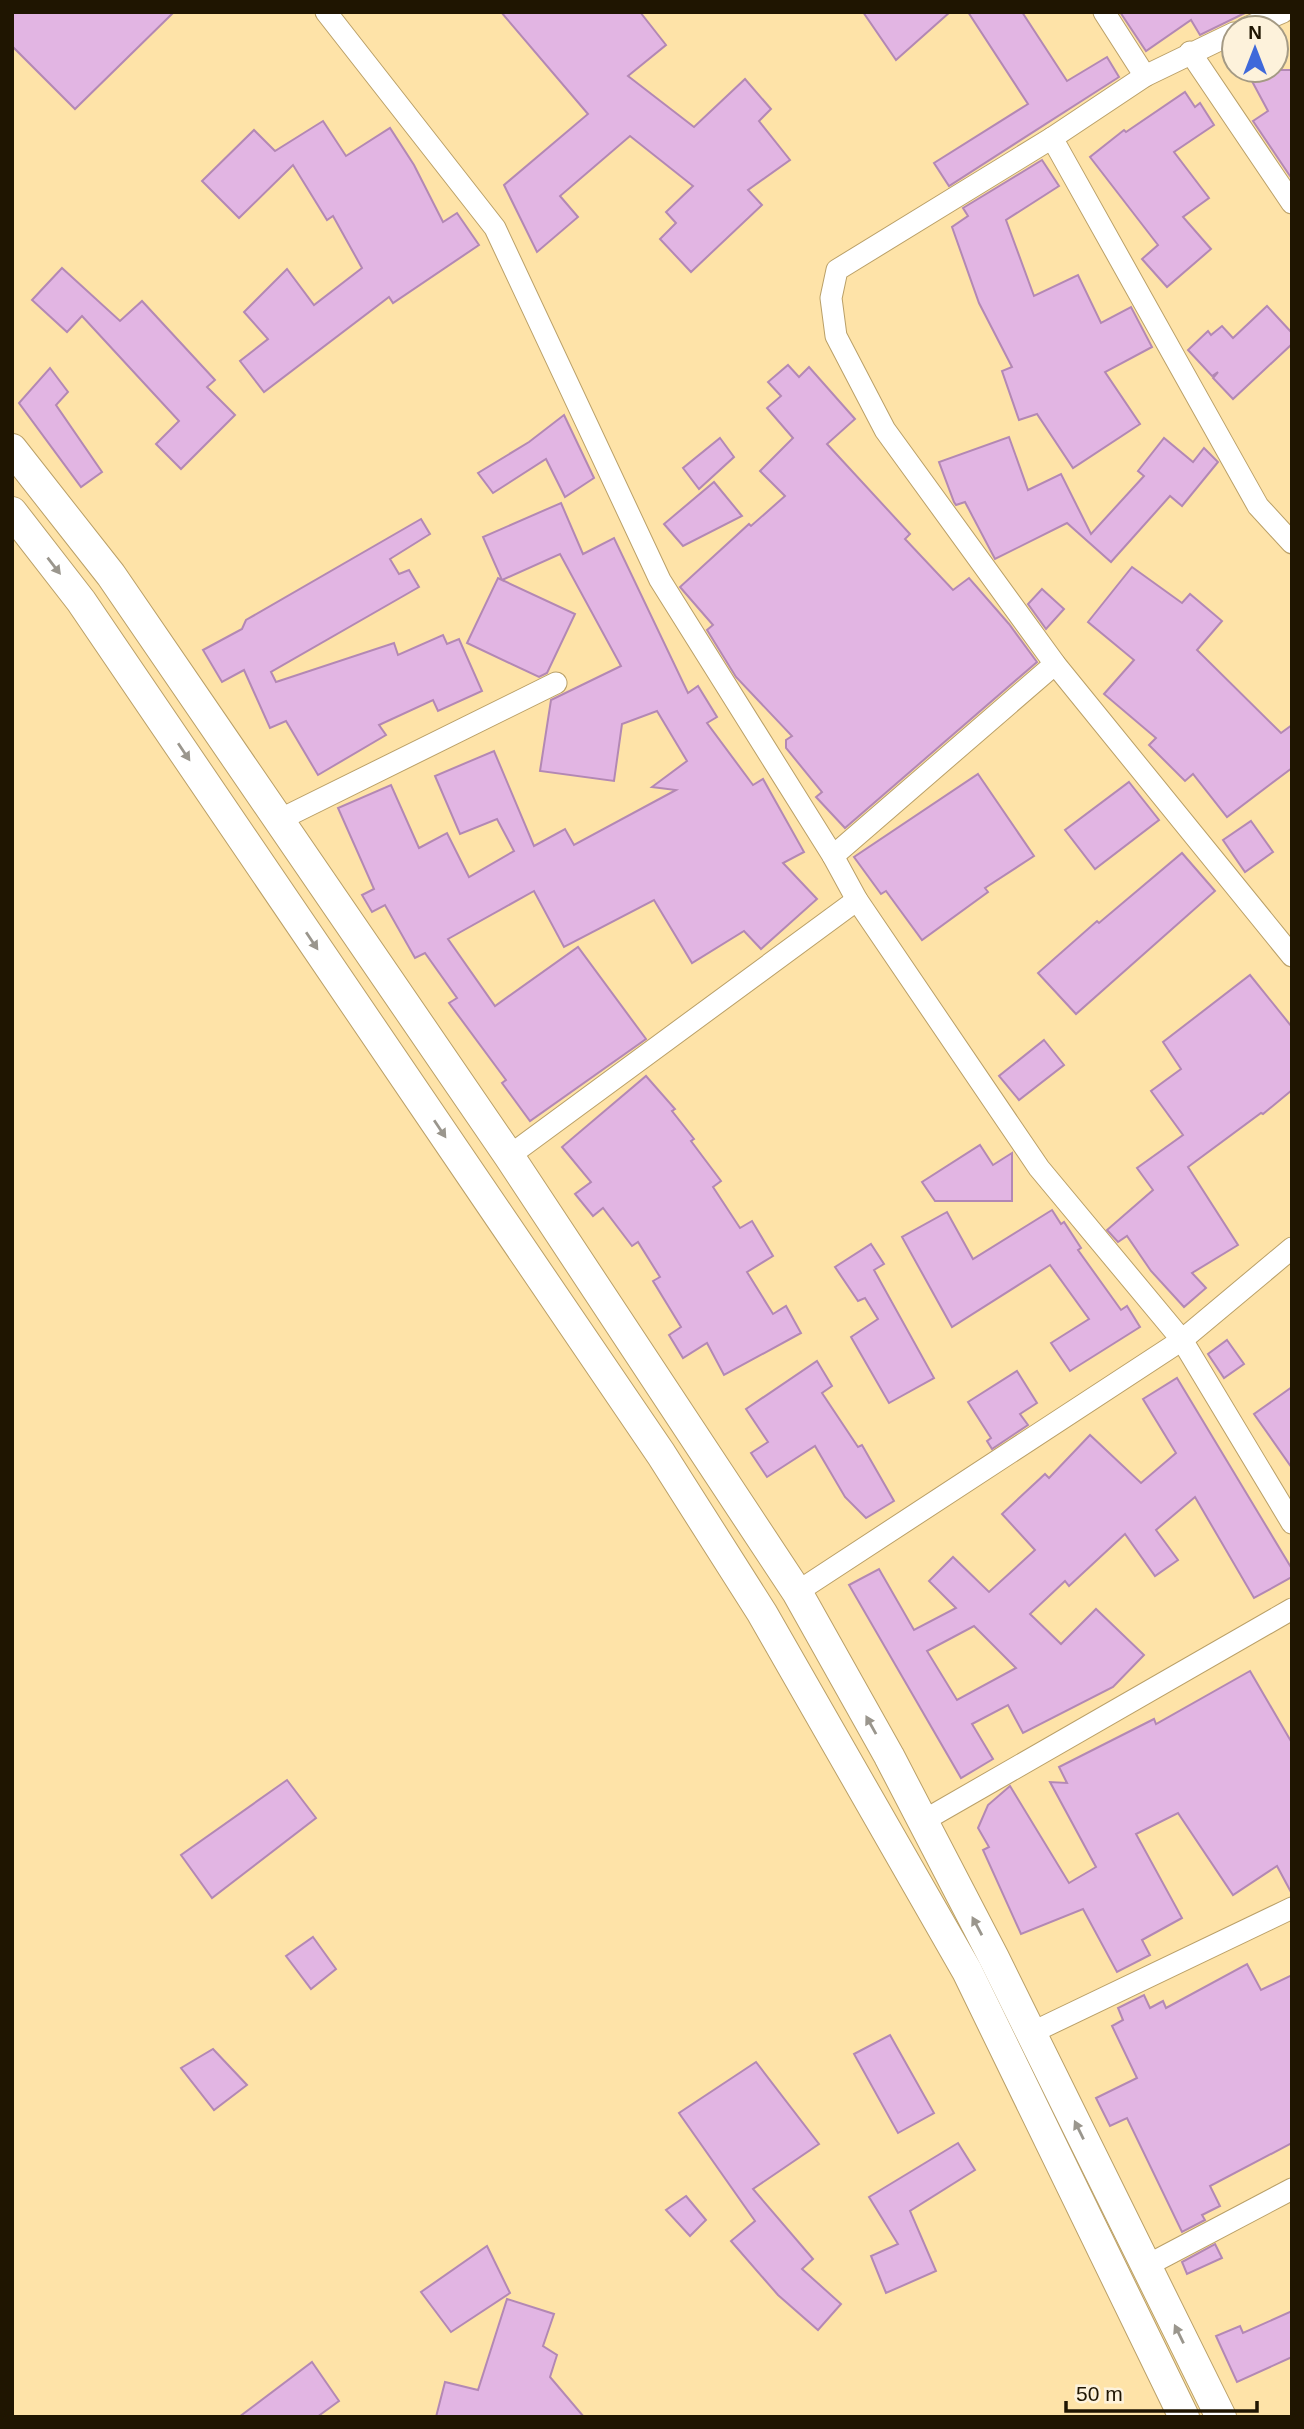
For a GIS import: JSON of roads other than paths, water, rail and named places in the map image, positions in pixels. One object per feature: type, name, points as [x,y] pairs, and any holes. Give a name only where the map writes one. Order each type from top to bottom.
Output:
[{"type":"main road","points":[[12,449],[111,575],[509,1156],[797,1592],[923,1821],[1221,2417]]},
{"type":"main road","points":[[12,512],[81,601],[661,1454],[761,1613],[967,1971],[1184,2417]]},
{"type":"street","points":[[326,12],[495,228],[660,580],[833,856],[857,900],[1039,1168],[1182,1340],[1292,1523]]},
{"type":"street","points":[[1104,12],[1145,76]]},
{"type":"street","points":[[1220,39],[1145,76],[1052,138],[838,270],[831,298],[836,336],[885,430],[1055,664],[1292,956]]},
{"type":"street","points":[[1190,52],[1292,203]]},
{"type":"street","points":[[1052,138],[1258,506],[1292,543]]},
{"type":"street","points":[[833,856],[1055,664]]},
{"type":"street","points":[[279,820],[556,683]]},
{"type":"street","points":[[509,1156],[857,900]]},
{"type":"street","points":[[797,1592],[1182,1340],[1292,1248]]},
{"type":"street","points":[[923,1821],[1292,1609]]},
{"type":"street","points":[[1031,2033],[1292,1908]]},
{"type":"street","points":[[1146,2266],[1292,2189]]}]
